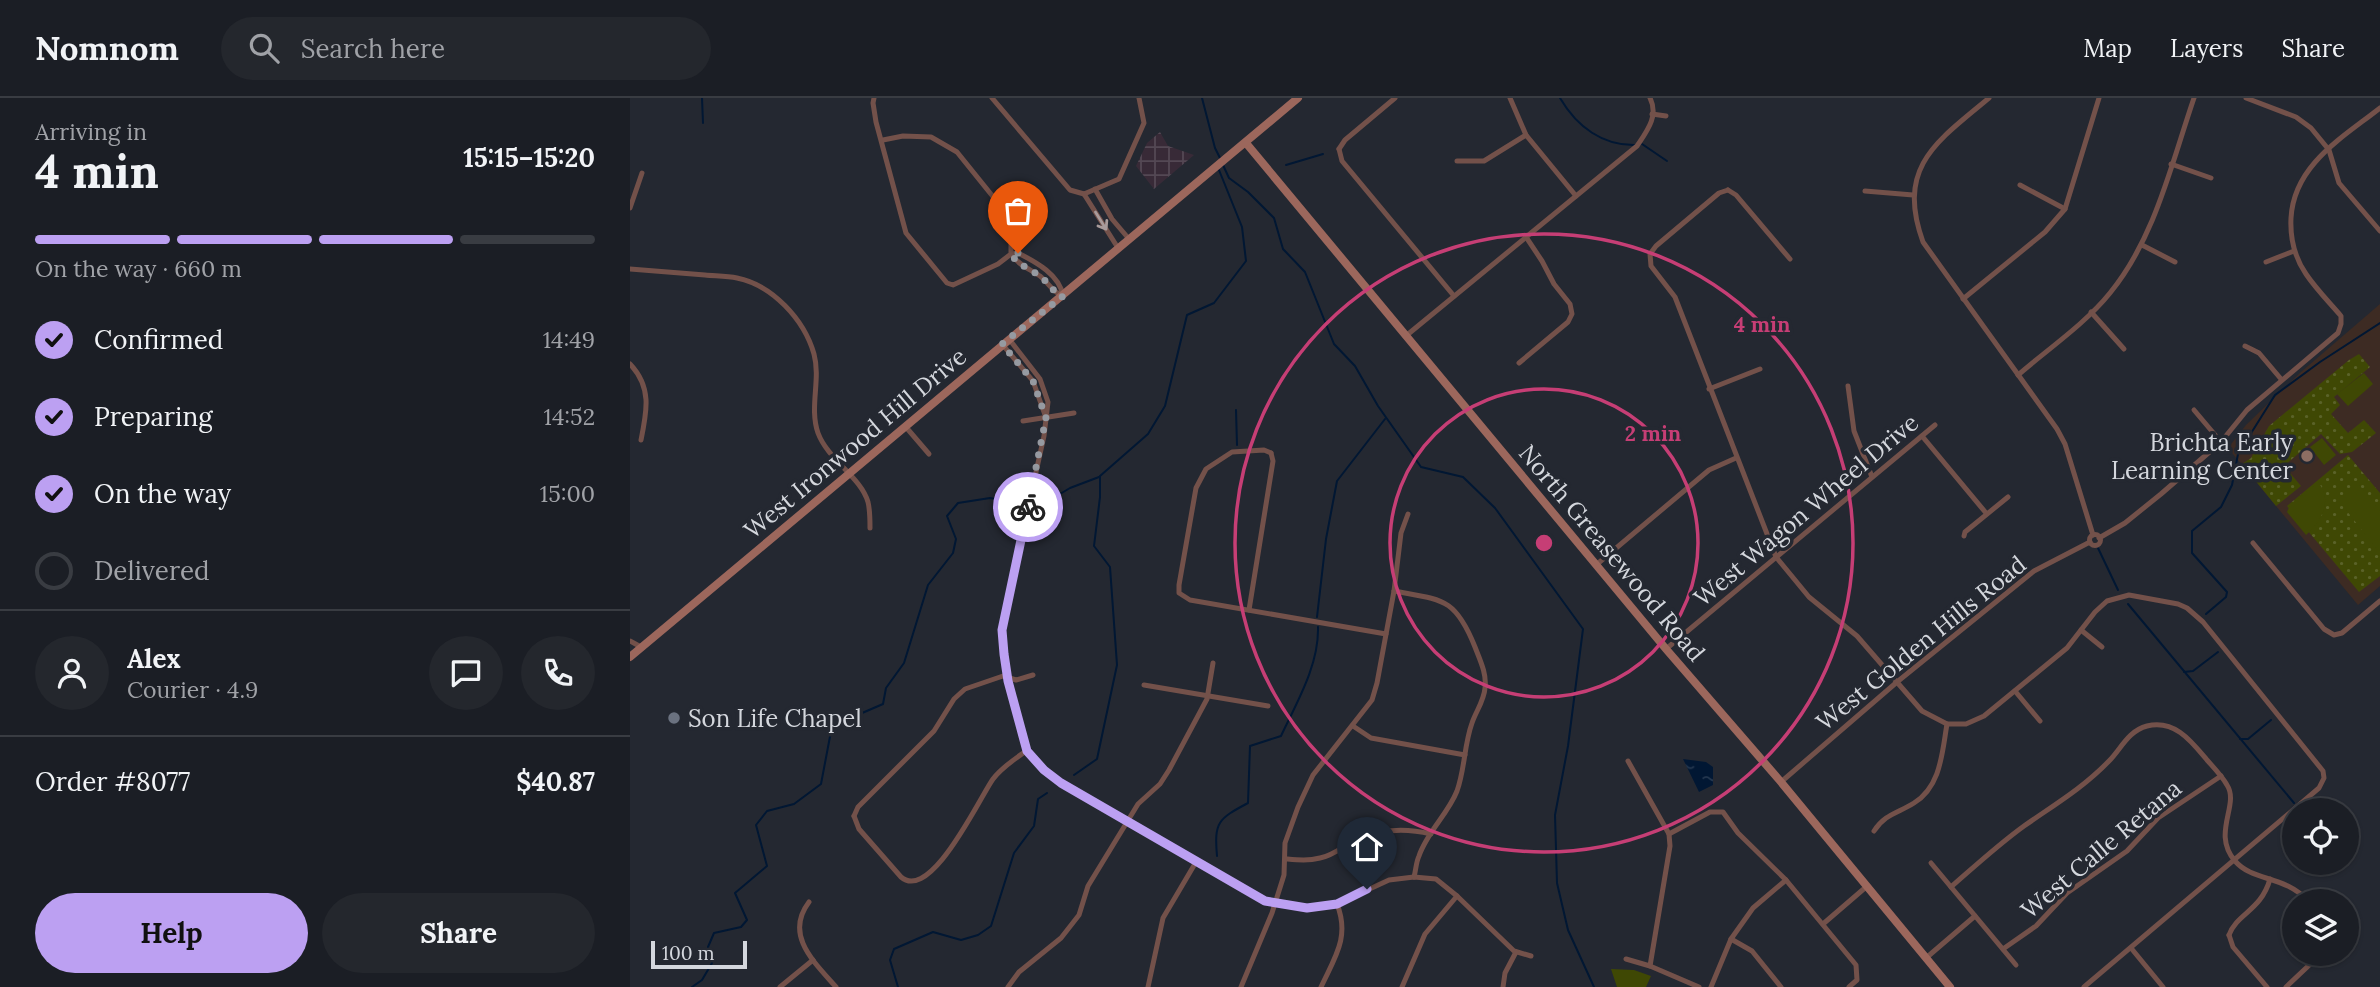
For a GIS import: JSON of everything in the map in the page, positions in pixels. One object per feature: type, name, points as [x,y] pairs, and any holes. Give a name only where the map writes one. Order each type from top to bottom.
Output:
[{"type":"street","points":[[874,98],[876,122],[906,233],[947,283],[953,285],[998,264],[1011,251]]},
{"type":"street","points":[[992,98],[1070,190],[1084,194],[1119,179],[1144,123],[1139,98]]},
{"type":"street","name":"West Ironwood Hill Drive","points":[[630,657],[1298,98]]},
{"type":"street","points":[[1395,98],[1345,140],[1339,149],[1342,160],[1454,296]]},
{"type":"street","points":[[1510,98],[1526,135],[1576,196]]},
{"type":"street","points":[[1407,335],[1637,146],[1651,124],[1653,104],[1650,98]]},
{"type":"street","points":[[1989,98],[1932,148],[1921,167],[1913,195],[1915,219],[1923,242],[2061,436],[2096,536]]},
{"type":"street","points":[[1963,299],[2052,226],[2065,209],[2099,98]]},
{"type":"street","points":[[2018,375],[2109,294],[2142,245],[2157,210],[2194,98]]},
{"type":"street","points":[[2246,98],[2296,117],[2311,128],[2329,150],[2339,183],[2380,231]]},
{"type":"street","points":[[2090,542],[2136,514],[2221,442],[2247,410],[2338,332],[2342,324],[2341,316],[2306,274],[2294,251],[2290,229],[2292,206],[2298,185],[2311,166],[2380,108]]},
{"type":"street","points":[[1652,114],[1666,116]]},
{"type":"street","points":[[1457,161],[1484,161],[1526,135]]},
{"type":"street","points":[[883,141],[903,136],[931,136],[957,152],[1011,219],[1011,251],[1015,260],[1042,278],[1056,294],[1063,296]]},
{"type":"street","name":"North Greasewood Road","points":[[1246,143],[1665,649],[1781,782],[1950,987]]},
{"type":"street","points":[[1330,149],[1339,149]]},
{"type":"street","points":[[2171,164],[2211,178]]},
{"type":"street","points":[[630,208],[642,173]]},
{"type":"street","points":[[2020,185],[2065,209]]},
{"type":"street","points":[[1790,259],[1728,186],[1656,246],[1647,257],[1676,300],[1776,557],[1809,597],[1857,636],[1922,711],[1947,724],[1966,724],[1984,716],[2067,648],[2107,601],[2129,595],[2178,604],[2203,622],[2321,768],[2324,778],[2319,788],[2084,987]]},
{"type":"street","points":[[1096,189],[1112,219],[1129,239]]},
{"type":"street","points":[[1865,191],[1913,195]]},
{"type":"street","points":[[1084,194],[1118,248]]},
{"type":"street","points":[[1519,363],[1568,322],[1575,312],[1554,284],[1526,237]]},
{"type":"street","points":[[2142,245],[2175,262]]},
{"type":"street","points":[[2266,262],[2294,251]]},
{"type":"street","points":[[630,269],[737,278],[765,288],[788,309],[805,330],[814,355],[817,387],[813,414],[819,435],[828,453],[849,473],[868,500],[870,528]]},
{"type":"street","points":[[2091,312],[2124,349]]},
{"type":"street","points":[[1006,342],[1040,379],[1048,402],[1044,436],[1002,630],[1007,678],[1027,751],[1044,770],[1061,783],[1246,892],[1275,903],[1307,908],[1337,904],[1389,880],[1414,877],[1436,879],[1457,895],[1516,952],[1531,956]]},
{"type":"street","points":[[2245,346],[2259,353],[2281,379]]},
{"type":"street","points":[[630,364],[644,383],[647,398],[641,440]]},
{"type":"street","points":[[1709,388],[1760,369]]},
{"type":"street","points":[[1847,386],[1854,431],[1872,477]]},
{"type":"street","points":[[2194,410],[2221,442]]},
{"type":"street","points":[[1023,421],[1074,413]]},
{"type":"street","name":"West Wagon Wheel Drive","points":[[1665,649],[1936,425]]},
{"type":"street","points":[[905,426],[929,454]]},
{"type":"street","points":[[1922,436],[1986,513]]},
{"type":"street","points":[[1249,610],[1273,461],[1273,452],[1264,450],[1232,452],[1212,464],[1200,479],[1196,488],[1179,585],[1182,596],[1191,600],[1386,634]]},
{"type":"street","points":[[1596,565],[1709,470],[1736,458]]},
{"type":"street","points":[[1964,536],[1986,513],[2008,497]]},
{"type":"street","points":[[1241,987],[1275,903],[1286,859],[1286,843],[1298,807],[1313,775],[1372,700],[1394,592],[1401,533],[1408,514]]},
{"type":"street","name":"West Golden Hills Road","points":[[1781,782],[1897,682],[2034,570],[2090,542],[2097,545],[2096,536]]},
{"type":"street","points":[[2253,543],[2332,636],[2342,633],[2380,601]]},
{"type":"street","points":[[1394,592],[1444,602],[1464,620],[1483,669],[1485,683],[1481,704],[1472,722],[1456,793],[1419,855],[1414,877]]},
{"type":"street","points":[[2081,630],[2102,647]]},
{"type":"street","points":[[630,641],[641,647]]},
{"type":"street","points":[[1008,987],[1020,972],[1062,938],[1079,915],[1088,886],[1138,804],[1160,784],[1169,770],[1207,697],[1213,663]]},
{"type":"street","points":[[912,890],[909,882],[859,829],[851,816],[934,731],[954,699],[965,689],[1003,676],[1016,680],[1033,675]]},
{"type":"street","points":[[1144,685],[1268,706]]},
{"type":"street","points":[[2015,691],[2040,721]]},
{"type":"street","points":[[1874,831],[1882,820],[1914,803],[1930,789],[1940,766],[1947,724]]},
{"type":"street","points":[[1353,726],[1371,737],[1465,755]]},
{"type":"street","points":[[1951,887],[2019,830],[2083,786],[2109,761],[2130,734],[2147,726],[2171,727],[2186,735],[2229,787],[2231,800],[2224,828],[2225,841],[2235,861],[2256,874],[2294,889]]},
{"type":"street","points":[[909,882],[920,880],[952,849],[994,778],[1027,751]]},
{"type":"street","points":[[1628,761],[1669,834],[1670,846],[1650,966]]},
{"type":"street","name":"West Calle Retana","points":[[2003,949],[2036,926],[2076,885],[2127,851],[2158,818],[2221,776]]},
{"type":"street","points":[[1669,834],[1719,809],[1738,833],[1786,880],[1856,965],[1859,975],[1849,987]]},
{"type":"street","points":[[1286,859],[1323,858],[1381,831],[1399,829],[1431,834]]},
{"type":"street","points":[[1148,987],[1163,918],[1196,862]]},
{"type":"street","points":[[1931,863],[2016,965]]},
{"type":"street","points":[[2267,987],[2226,935],[2260,902],[2270,879]]},
{"type":"street","points":[[1712,987],[1731,939],[1753,908],[1786,880]]},
{"type":"street","points":[[1823,924],[1866,887]]},
{"type":"street","points":[[1402,987],[1425,934],[1457,895]]},
{"type":"street","points":[[809,902],[800,914],[799,933],[813,960],[836,987]]},
{"type":"street","points":[[1321,987],[1343,933],[1343,919],[1337,904]]},
{"type":"street","points":[[1926,958],[1975,916]]},
{"type":"street","points":[[1731,939],[1752,951],[1782,987]]},
{"type":"street","points":[[2131,948],[2163,987]]},
{"type":"street","points":[[1503,987],[1505,973],[1516,952]]},
{"type":"street","points":[[780,987],[813,960]]},
{"type":"street","points":[[1626,960],[1650,966],[1699,987]]},
{"type":"street","points":[[2286,987],[2308,966]]},
{"type":"street","points":[[2151,987],[2158,981]]},
{"type":"shaded area","points":[[1160,132],[1168,146],[1194,155],[1154,189],[1136,166],[1147,143]]},
{"type":"shaded area","name":"Brichta Early Learning Center","points":[[2380,304],[2380,586],[2358,605],[2228,448],[2246,425],[2301,372]]},
{"type":"green space","points":[[2359,354],[2370,367],[2334,397],[2340,405],[2331,414],[2348,433],[2364,420],[2376,433],[2352,452],[2340,454],[2321,434],[2284,466],[2301,486],[2276,506],[2242,464],[2251,458],[2269,426]]},
{"type":"green space","points":[[2364,373],[2373,384],[2348,406],[2337,394]]},
{"type":"green space","points":[[2322,438],[2336,455],[2324,465],[2310,447]]},
{"type":"green space","points":[[2348,455],[2380,493],[2380,576],[2359,592],[2287,506]]},
{"type":"green space","points":[[2318,482],[2325,496],[2324,510],[2306,535],[2287,512],[2290,505]]},
{"type":"green space","points":[[2359,485],[2380,511],[2380,544],[2376,548],[2339,501]]},
{"type":"green space","points":[[1611,969],[1634,970],[1651,976],[1646,987],[1617,987]]},
{"type":"water","points":[[1683,759],[1706,762],[1713,767],[1713,785],[1699,792]]},
{"type":"waterway","points":[[702,98],[703,123]]},
{"type":"waterway","points":[[1202,98],[1215,148],[1221,160]]},
{"type":"waterway","points":[[1560,98],[1574,118],[1592,133],[1613,142],[1636,145]]},
{"type":"waterway","points":[[1642,144],[1667,161]]},
{"type":"waterway","points":[[1286,165],[1323,154]]},
{"type":"waterway","points":[[1223,165],[1229,178],[1248,192],[1274,218],[1283,249],[1305,272],[1334,344],[1355,366],[1378,406],[1421,467],[1463,477],[1495,508],[1583,629],[1568,746],[1555,815],[1557,883],[1568,930],[1594,987]]},
{"type":"waterway","points":[[1074,775],[1097,759],[1117,665],[1110,567],[1094,546],[1100,476],[1148,434],[1165,406],[1187,315],[1214,303],[1246,261],[1242,227],[1219,170]]},
{"type":"waterway","points":[[2206,614],[2226,597],[2227,592],[2192,553],[2192,531],[2221,507],[2232,485],[2238,454],[2275,395],[2380,323]]},
{"type":"waterway","points":[[1236,410],[1237,445]]},
{"type":"waterway","points":[[1317,617],[1326,539],[1337,481],[1385,419]]},
{"type":"waterway","points":[[1040,506],[1070,488],[1099,477]]},
{"type":"waterway","points":[[692,987],[702,980],[712,963],[708,947],[714,933],[741,927],[747,920],[735,893],[767,866],[756,825],[767,811],[794,804],[821,784],[832,726],[883,704],[886,688],[904,663],[928,585],[953,553],[956,539],[947,516],[958,503],[990,498],[1012,502]]},
{"type":"waterway","points":[[2098,548],[2118,590]]},
{"type":"waterway","points":[[2128,604],[2290,798]]},
{"type":"waterway","points":[[1217,856],[1216,836],[1220,823],[1230,813],[1248,803],[1250,746],[1281,736],[1311,669],[1318,627]]},
{"type":"waterway","points":[[2184,672],[2193,671],[2218,652]]},
{"type":"waterway","points":[[2240,739],[2248,739],[2271,720]]},
{"type":"waterway","points":[[898,987],[890,960],[894,949],[933,932],[961,940],[978,935],[991,926],[1014,853],[1034,826],[1038,799],[1047,793]]},
{"type":"way so far","points":[[1018,253],[1011,254],[1015,260],[1042,278],[1056,294],[1063,296],[1002,344],[1033,381],[1046,418],[1028,507]]},
{"type":"place","name":"Brichta Early Learning Center","points":[[2307,456]]},
{"type":"place","name":"Son Life Chapel","points":[[674,718]]},
{"type":"route","points":[[1028,507],[1002,630],[1008,681],[1027,751],[1044,770],[1061,783],[1265,901],[1307,908],[1337,904],[1367,889]]}]
